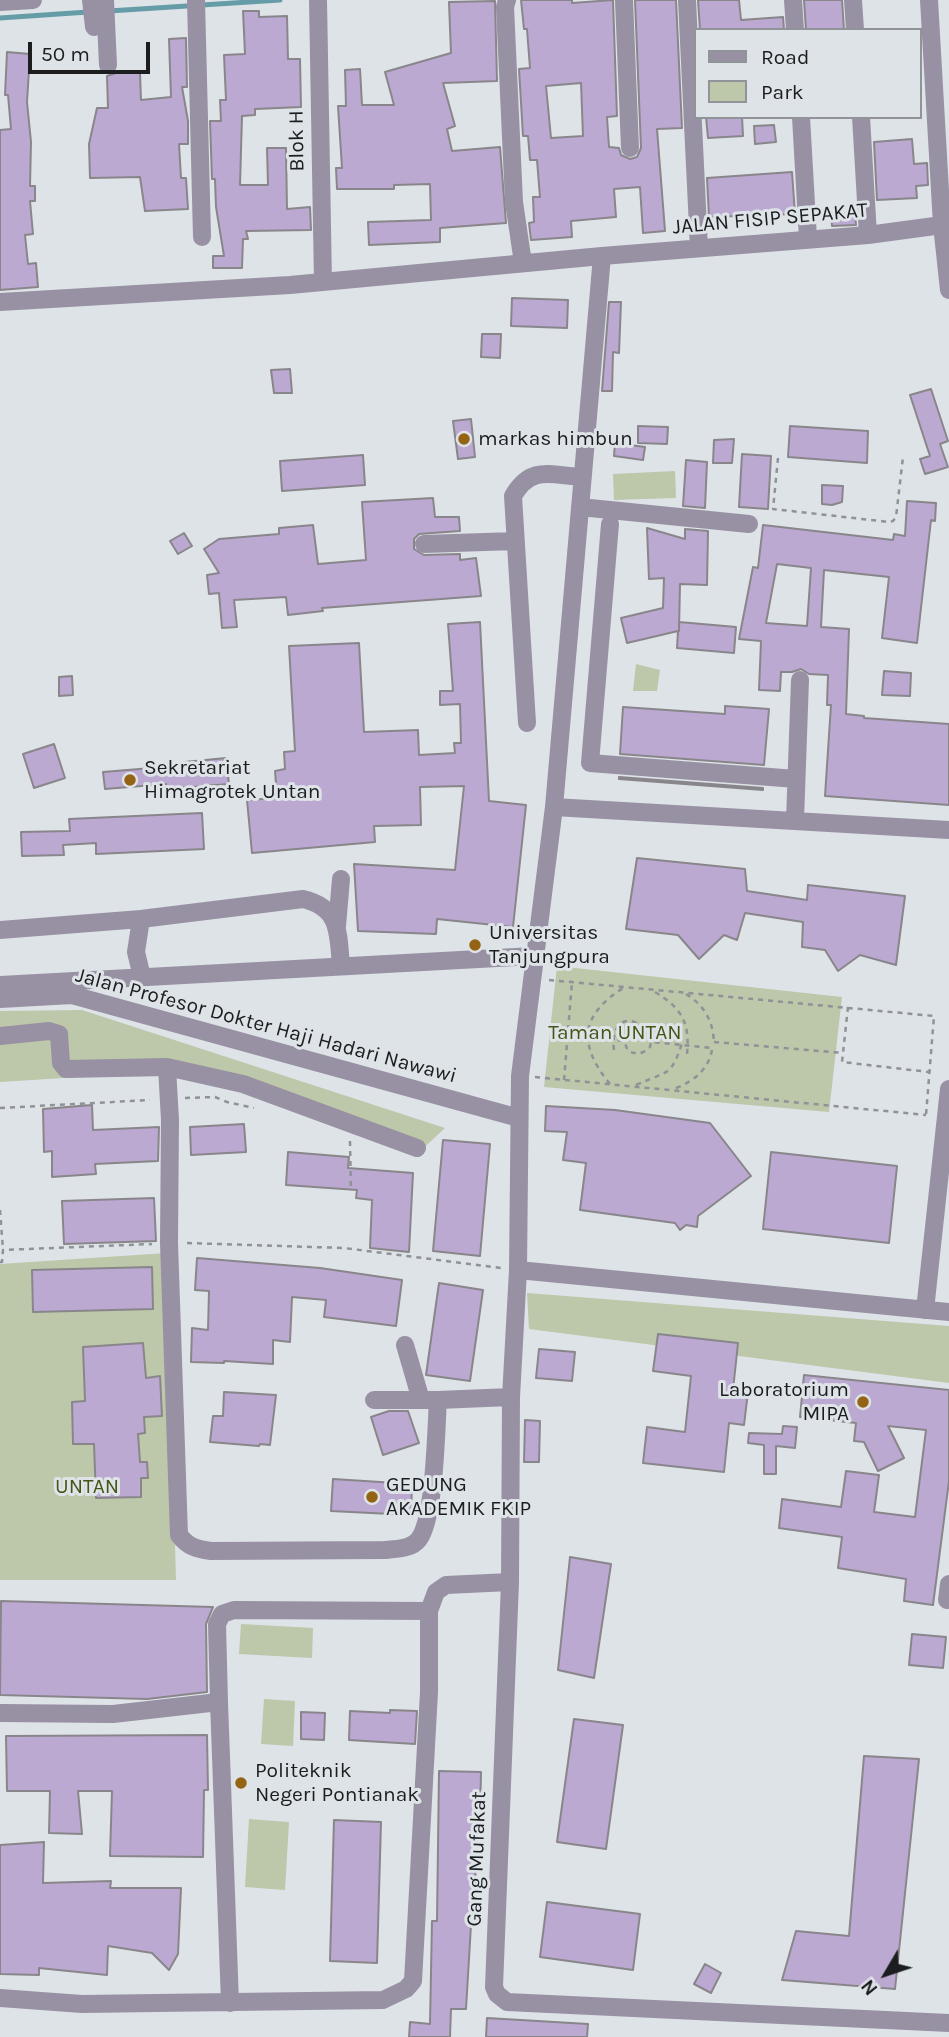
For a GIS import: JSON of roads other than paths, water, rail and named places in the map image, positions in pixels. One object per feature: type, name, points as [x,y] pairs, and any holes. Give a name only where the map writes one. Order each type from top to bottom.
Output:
[{"type":"street","points":[[4,1],[33,0]]},
{"type":"street","points":[[196,0],[202,237]]},
{"type":"street","points":[[507,0],[514,202],[523,263]]},
{"type":"street","points":[[624,0],[630,148]]},
{"type":"street","points":[[687,0],[699,248]]},
{"type":"street","points":[[793,0],[795,28]]},
{"type":"street","points":[[853,0],[855,28]]},
{"type":"street","points":[[929,0],[945,169],[942,225],[949,290]]},
{"type":"street","name":"Blok H","points":[[318,5],[323,282]]},
{"type":"street","points":[[98,12],[108,65]]},
{"type":"street","points":[[801,119],[808,239]]},
{"type":"street","points":[[861,119],[868,234]]},
{"type":"street","name":"JALAN FISIP SEPAKAT","points":[[0,302],[323,282],[868,234],[942,225]]},
{"type":"street","name":"Gang Mufakat","points":[[601,256],[554,807],[520,1076],[518,1270],[511,1396],[510,1581],[494,1987],[507,2002],[949,2023]]},
{"type":"street","points":[[527,723],[513,496],[521,483],[536,474],[581,477]]},
{"type":"street","points":[[580,507],[749,524]]},
{"type":"street","points":[[610,524],[590,763],[796,779]]},
{"type":"street","points":[[424,544],[516,541]]},
{"type":"street","points":[[795,820],[800,680]]},
{"type":"street","points":[[554,807],[949,830]]},
{"type":"street","points":[[341,879],[337,926],[341,967]]},
{"type":"street","points":[[0,930],[141,919],[303,899],[316,902],[328,911],[337,926]]},
{"type":"street","points":[[141,919],[136,952],[142,977]]},
{"type":"street","name":"Jalan Profesor Dokter Haji Hadari Nawawi","points":[[0,985],[534,956]]},
{"type":"street","name":"Jalan Profesor Dokter Haji Hadari Nawawi","points":[[0,999],[72,995],[519,1118]]},
{"type":"street","points":[[0,1035],[49,1031],[58,1034],[61,1063],[66,1069],[167,1067],[243,1084],[417,1148]]},
{"type":"street","points":[[167,1067],[169,1243],[179,1535],[195,1549],[211,1551],[384,1550],[409,1547],[419,1539],[428,1518],[430,1400],[405,1345]]},
{"type":"street","points":[[925,1310],[947,1143],[949,1088]]},
{"type":"street","points":[[518,1270],[949,1312]]},
{"type":"street","points":[[374,1400],[511,1396]]},
{"type":"street","points":[[0,1998],[82,2004],[383,2000],[406,1989],[413,1980],[429,1692],[429,1611],[436,1591],[446,1585],[510,1581]]},
{"type":"street","points":[[230,2003],[217,1624],[222,1614],[234,1610],[429,1611]]},
{"type":"street","points":[[0,1713],[113,1714],[219,1702]]},
{"type":"waterway","points":[[109,11],[280,0]]},
{"type":"waterway","points":[[0,18],[88,12]]},
{"type":"place","name":"markas himbun","points":[[464,439]]},
{"type":"place","name":"Sekretariat Himagrotek Untan","points":[[130,780]]},
{"type":"place","name":"Universitas Tanjungpura","points":[[475,945]]},
{"type":"place","name":"Laboratorium MIPA","points":[[863,1402]]},
{"type":"place","name":"GEDUNG AKADEMIK FKIP","points":[[372,1497]]},
{"type":"place","name":"Politeknik Negeri Pontianak","points":[[241,1783]]},
{"type":"park label","name":"Taman UNTAN","points":[[615,1033]]},
{"type":"park label","name":"UNTAN","points":[[87,1487]]}]
